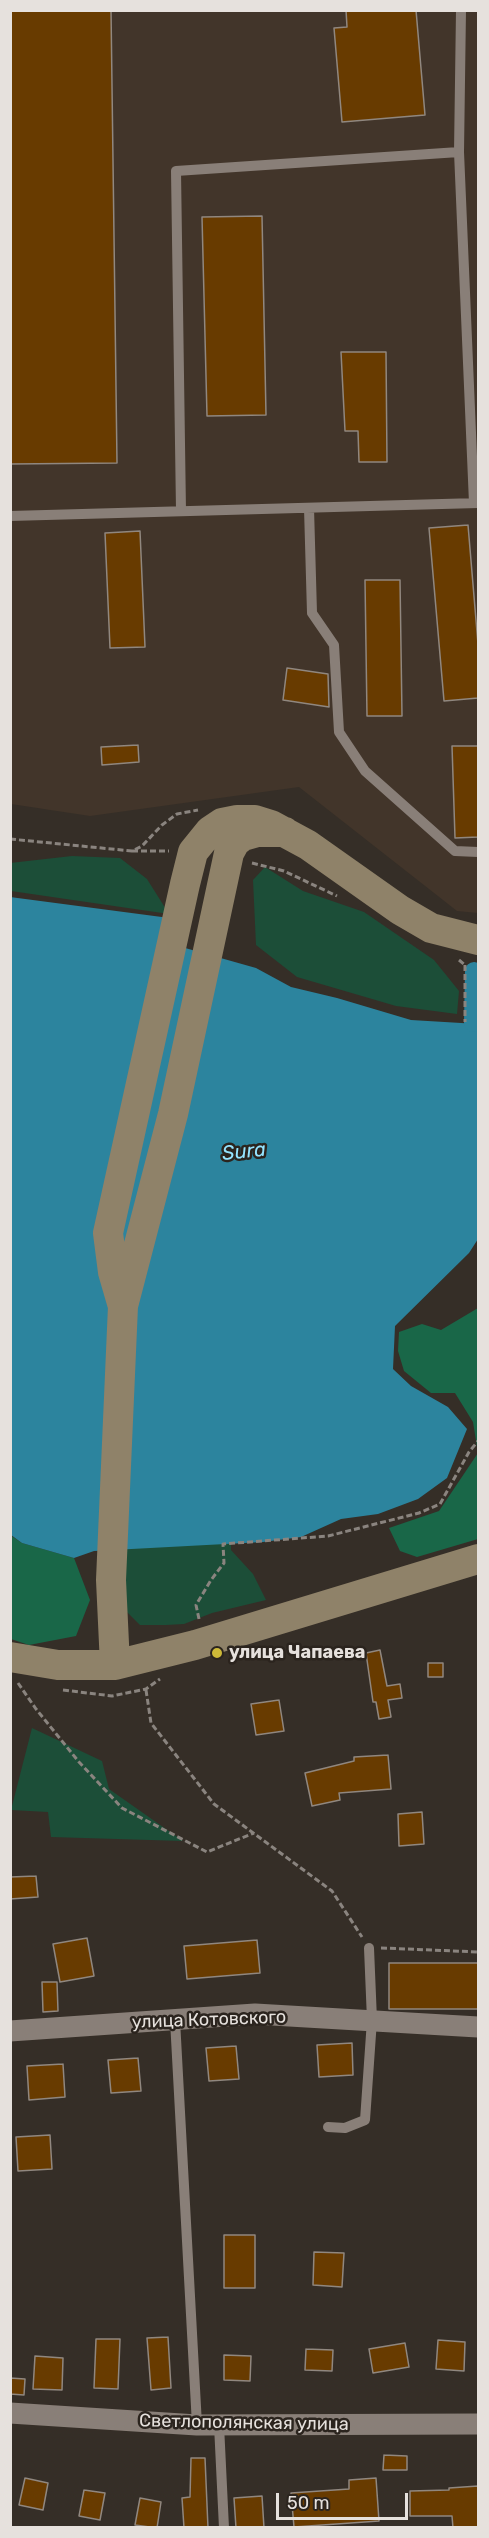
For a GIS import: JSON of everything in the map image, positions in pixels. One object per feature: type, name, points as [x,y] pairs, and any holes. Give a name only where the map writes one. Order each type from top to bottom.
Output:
[{"type":"main road","points":[[123,1306],[113,1272],[108,1233],[193,852],[210,831],[222,823],[255,820],[285,832],[308,845],[400,910],[472,952]]},
{"type":"main road","points":[[115,1665],[111,1580],[123,1306],[173,1114],[229,853],[235,842],[243,837],[257,832],[285,832]]},
{"type":"main road","points":[[14,1669],[58,1665],[115,1665],[195,1645],[478,1559]]},
{"type":"street","name":"улица Котовского","points":[[10,2031],[255,2014],[478,2027]]},
{"type":"street","name":"Светлополянская улица","points":[[10,2413],[197,2425],[478,2424]]},
{"type":"lane","points":[[10,516],[476,503],[459,153],[461,10]]},
{"type":"lane","points":[[181,511],[176,171],[459,153]]},
{"type":"lane","points":[[309,508],[312,613],[334,645],[339,732],[365,771],[455,851],[478,852]]},
{"type":"lane","points":[[328,2127],[345,2128],[365,2120],[372,2020],[369,1948]]},
{"type":"lane","points":[[175,2020],[197,2425]]},
{"type":"lane","points":[[219,2425],[224,2528]]},
{"type":"path","points":[[465,1023],[472,952]]},
{"type":"path","points":[[200,1621],[196,1605],[224,1563],[223,1544],[328,1536],[429,1509],[440,1504],[469,1452],[478,1441]]},
{"type":"path","points":[[14,1669],[36,1709],[79,1762],[122,1808],[207,1852],[254,1833]]},
{"type":"path","points":[[146,1689],[151,1723],[214,1804],[332,1891],[369,1948],[478,1952]]},
{"type":"shaded area","points":[[10,11],[478,11],[478,913],[457,911],[299,787],[90,816],[11,804]]},
{"type":"green space","points":[[72,856],[120,858],[147,879],[169,914],[11,891],[10,863]]},
{"type":"green space","points":[[265,867],[303,891],[364,912],[434,960],[459,991],[457,1014],[396,1006],[297,977],[256,945],[253,880]]},
{"type":"green space","points":[[478,1308],[478,1453],[473,1422],[455,1393],[431,1393],[404,1371],[398,1351],[399,1332],[422,1324],[441,1330]]},
{"type":"green space","points":[[478,1453],[478,1539],[417,1557],[400,1551],[389,1528],[439,1511]]},
{"type":"green space","points":[[10,1535],[22,1543],[74,1558],[90,1600],[76,1636],[29,1645],[11,1639]]},
{"type":"green space","points":[[231,1543],[231,1550],[253,1574],[266,1600],[212,1613],[184,1624],[140,1625],[125,1610],[124,1548]]},
{"type":"green space","points":[[32,1728],[102,1761],[109,1789],[183,1841],[51,1837],[48,1812],[11,1810]]},
{"type":"water","name":"Sura","points":[[10,897],[177,919],[171,944],[256,968],[291,987],[411,1020],[478,1024],[478,1239],[469,1253],[395,1326],[393,1369],[411,1386],[448,1407],[467,1429],[447,1478],[418,1499],[378,1514],[341,1519],[301,1537],[263,1542],[94,1551],[74,1558],[22,1543],[11,1535]]},
{"type":"building","points":[[10,10],[111,10],[117,463],[10,464]]},
{"type":"building","points":[[346,10],[416,10],[425,115],[342,122],[334,28],[347,27]]},
{"type":"building","points":[[262,216],[266,415],[207,416],[202,217]]},
{"type":"building","points":[[341,352],[386,352],[387,462],[359,462],[358,431],[345,431]]},
{"type":"building","points":[[468,525],[478,644],[478,698],[444,701],[429,528]]},
{"type":"building","points":[[140,531],[145,647],[110,648],[105,533]]},
{"type":"building","points":[[365,580],[400,580],[402,716],[367,716]]},
{"type":"building","points":[[287,668],[328,674],[329,707],[283,700]]},
{"type":"building","points":[[138,745],[139,762],[102,765],[101,747]]},
{"type":"building","points":[[452,746],[478,746],[478,837],[455,838]]},
{"type":"building","points":[[380,1650],[387,1686],[400,1684],[402,1698],[388,1700],[391,1717],[379,1719],[376,1702],[373,1702],[366,1653]]},
{"type":"building","points":[[428,1663],[443,1663],[443,1677],[428,1677]]},
{"type":"building","points":[[279,1700],[284,1731],[256,1735],[251,1704]]},
{"type":"building","points":[[388,1755],[391,1789],[339,1793],[340,1800],[312,1806],[305,1773],[354,1761],[354,1757]]},
{"type":"building","points":[[422,1812],[424,1844],[399,1846],[398,1814]]},
{"type":"building","points":[[36,1876],[38,1897],[10,1899],[10,1877]]},
{"type":"building","points":[[87,1938],[94,1976],[60,1982],[53,1944]]},
{"type":"building","points":[[257,1940],[260,1973],[187,1979],[184,1946]]},
{"type":"building","points":[[389,1963],[478,1963],[478,2009],[389,2009]]},
{"type":"building","points":[[42,1982],[57,1982],[58,2011],[43,2012]]},
{"type":"building","points":[[352,2043],[353,2075],[319,2077],[317,2045]]},
{"type":"building","points":[[236,2046],[239,2079],[209,2081],[206,2048]]},
{"type":"building","points":[[138,2058],[141,2091],[111,2093],[108,2060]]},
{"type":"building","points":[[63,2064],[65,2097],[29,2100],[27,2066]]},
{"type":"building","points":[[50,2135],[52,2169],[18,2171],[16,2137]]},
{"type":"building","points":[[224,2235],[255,2235],[255,2288],[224,2288]]},
{"type":"building","points":[[314,2252],[344,2253],[342,2287],[313,2285]]},
{"type":"building","points":[[168,2337],[171,2388],[151,2390],[147,2338]]},
{"type":"building","points":[[96,2339],[120,2339],[118,2389],[94,2388]]},
{"type":"building","points":[[438,2340],[465,2342],[464,2371],[436,2369]]},
{"type":"building","points":[[405,2343],[409,2367],[373,2373],[369,2349]]},
{"type":"building","points":[[306,2349],[333,2350],[332,2371],[305,2370]]},
{"type":"building","points":[[224,2355],[251,2356],[250,2381],[224,2380]]},
{"type":"building","points":[[35,2356],[63,2358],[62,2390],[33,2389]]},
{"type":"building","points":[[10,2378],[25,2379],[24,2395],[10,2394]]},
{"type":"building","points":[[384,2455],[407,2456],[407,2470],[383,2470]]},
{"type":"building","points":[[191,2458],[205,2458],[208,2528],[184,2528],[182,2498],[190,2497]]},
{"type":"building","points":[[25,2478],[48,2483],[43,2510],[19,2505]]},
{"type":"building","points":[[376,2478],[379,2521],[294,2527],[291,2493],[349,2489],[349,2480]]},
{"type":"building","points":[[478,2486],[478,2528],[453,2528],[452,2516],[410,2516],[410,2491],[449,2490],[449,2488]]},
{"type":"building","points":[[84,2490],[105,2493],[100,2520],[79,2516]]},
{"type":"building","points":[[262,2496],[264,2528],[236,2528],[234,2498]]},
{"type":"building","points":[[140,2498],[161,2502],[157,2528],[135,2525]]},
{"type":"waterway","points":[[473,1023],[474,971]]},
{"type":"place","name":"улица Чапаева","points":[[217,1653]]}]
